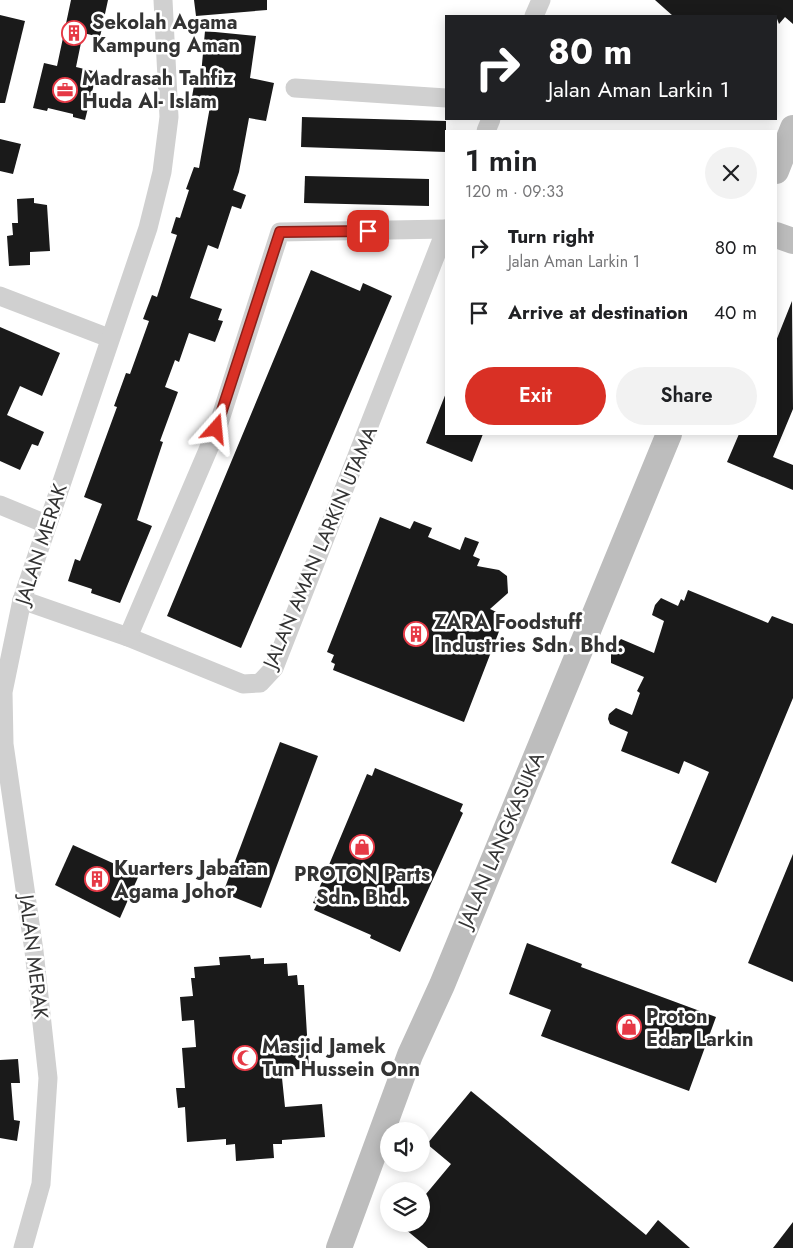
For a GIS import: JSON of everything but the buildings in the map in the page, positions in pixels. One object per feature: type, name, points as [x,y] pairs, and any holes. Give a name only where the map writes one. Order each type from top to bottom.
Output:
[{"type":"main road","points":[[777,169],[793,128]]},
{"type":"main road","points":[[777,235],[793,241]]},
{"type":"main road","name":"JALAN LANGKASUKA","points":[[339,1248],[410,1055],[442,985],[669,435]]},
{"type":"street","name":"JALAN MERAK","points":[[23,1248],[41,1184],[48,1078],[34,951],[2,742],[3,692],[22,600],[46,524],[148,228],[162,172],[169,118],[163,0]]},
{"type":"street","points":[[534,15],[541,0]]},
{"type":"street","points":[[295,88],[445,98]]},
{"type":"street","points":[[128,637],[216,429],[280,232],[445,229]]},
{"type":"street","name":"JALAN AMAN LARKIN UTAMA","points":[[22,600],[128,637],[243,684],[260,683],[274,668],[445,232]]},
{"type":"street","points":[[0,296],[110,338]]},
{"type":"street","points":[[0,505],[46,524]]},
{"type":"place","name":"Sekolah Agama Kampung Aman","points":[[74,33]]},
{"type":"place","name":"Madrasah Tahfiz Huda Al- Islam","points":[[65,90]]},
{"type":"place","name":"ZARA Foodstuff Industries Sdn. Bhd.","points":[[416,634]]},
{"type":"place","name":"PROTON Parts Sdn. Bhd.","points":[[362,847]]},
{"type":"place","name":"Kuarters Jabatan Agama Johor","points":[[97,879]]},
{"type":"place","name":"Proton Edar Larkin","points":[[629,1027]]},
{"type":"place","name":"Masjid Jamek Tun Hussein Onn","points":[[245,1058]]},
{"type":"route","points":[[216,429],[280,232],[368,231]]}]
